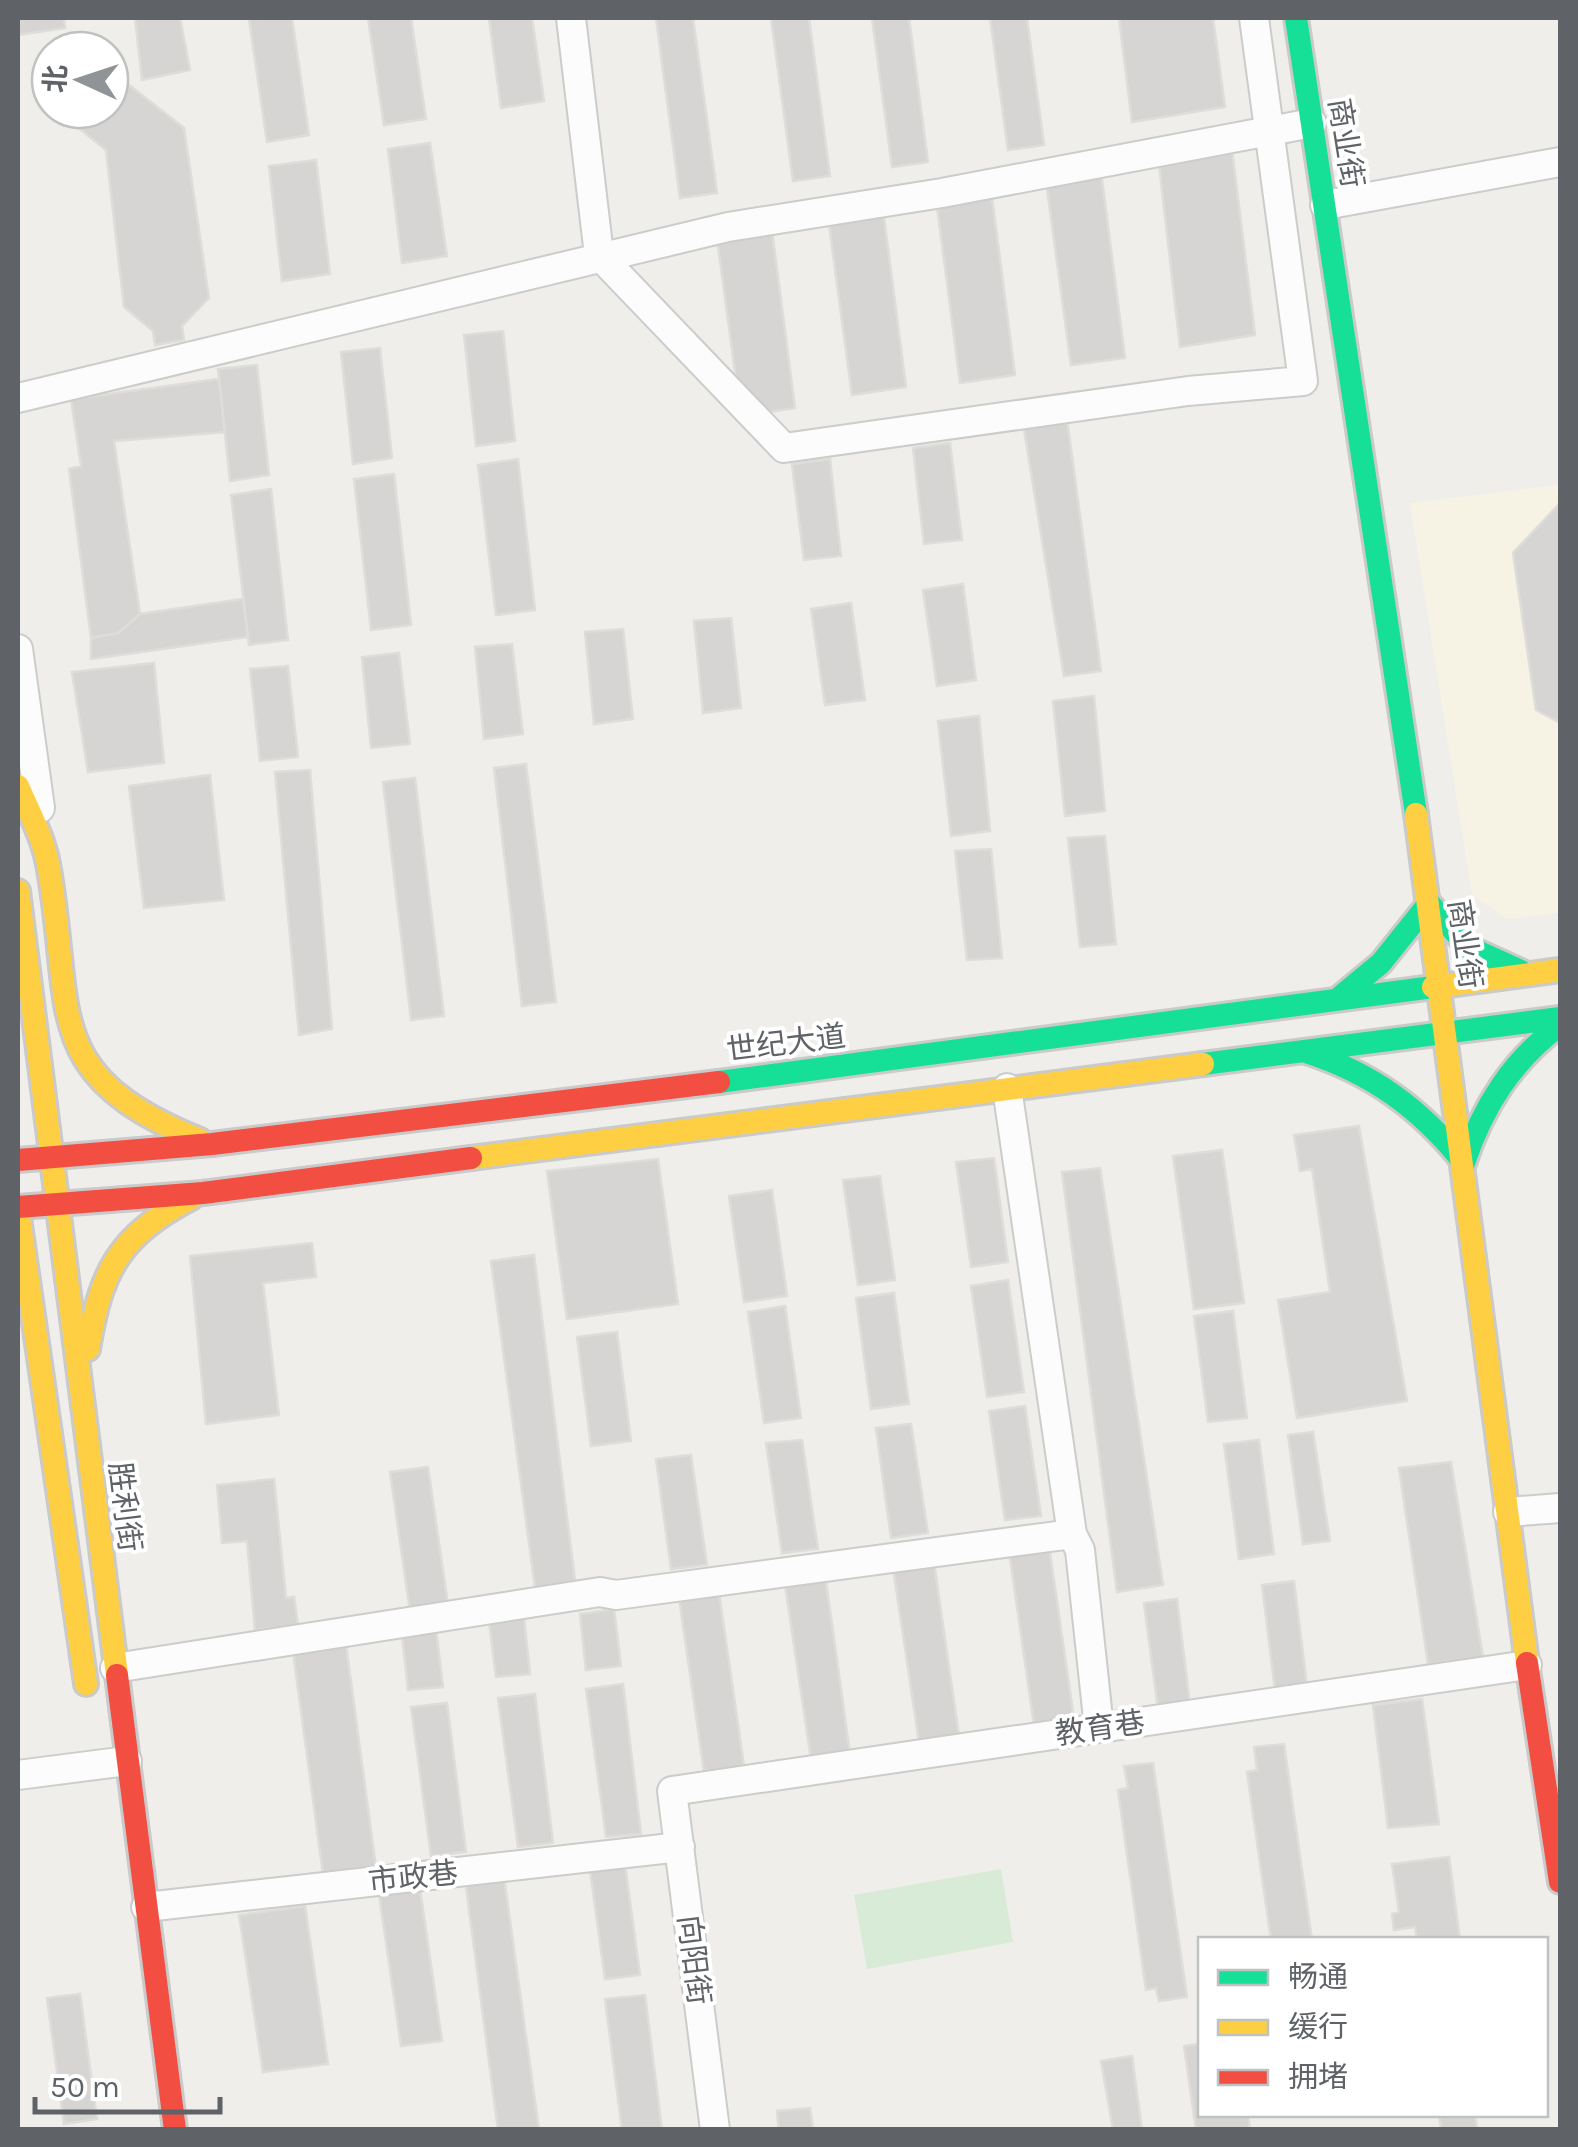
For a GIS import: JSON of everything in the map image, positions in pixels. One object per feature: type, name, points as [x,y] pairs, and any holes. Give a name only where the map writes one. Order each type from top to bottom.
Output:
[{"type":"main road","name":"商业街","points":[[1296,18],[1441,982],[1528,1665],[1560,1882]]},
{"type":"main road","points":[[18,786],[47,860],[68,1017],[78,1054],[94,1080],[144,1117],[212,1144]]},
{"type":"main road","name":"胜利街","points":[[18,891],[175,2130]]},
{"type":"main road","points":[[1340,997],[1382,963],[1429,903],[1448,930],[1475,953],[1530,973]]},
{"type":"main road","name":"世纪大道","points":[[18,1160],[212,1144],[809,1071],[1441,982],[1560,970]]},
{"type":"main road","points":[[1300,1050],[1384,1084],[1429,1121],[1464,1163],[1494,1093],[1528,1051],[1560,1022]]},
{"type":"main road","points":[[18,1209],[203,1193],[1300,1050],[1560,1022]]},
{"type":"main road","points":[[84,1421],[88,1351],[103,1274],[130,1236],[162,1212],[203,1193]]},
{"type":"main road","name":"胜利街","points":[[18,1209],[90,1708]]},
{"type":"main road","points":[[18,1314],[49,1426]]},
{"type":"street","points":[[571,18],[599,255],[784,448],[1188,391],[1302,381],[1254,18]]},
{"type":"street","points":[[18,398],[728,227],[942,194],[1312,124]]},
{"type":"street","points":[[1324,204],[1560,162]]},
{"type":"street","points":[[18,649],[47,860]]},
{"type":"street","points":[[1007,1088],[1072,1534],[1080,1550],[1099,1728]]},
{"type":"street","points":[[1508,1512],[1560,1508]]},
{"type":"street","points":[[115,1668],[600,1592],[616,1595],[1072,1534]]},
{"type":"street","name":"教育巷","points":[[672,1791],[1528,1665]]},
{"type":"street","points":[[18,1774],[126,1761]]},
{"type":"street","name":"向阳街","points":[[672,1791],[716,2130]]},
{"type":"street","name":"市政巷","points":[[146,1907],[680,1847]]},
{"type":"shaded area","points":[[1560,485],[1560,913],[1507,919],[1472,895],[1410,503]]},
{"type":"green space","points":[[1001,1869],[1013,1942],[867,1969],[854,1895]]},
{"type":"building","points":[[18,18],[64,18],[65,28],[30,30],[18,35]]},
{"type":"building","points":[[135,18],[180,18],[190,70],[142,80]]},
{"type":"building","points":[[292,18],[309,135],[267,142],[249,19]]},
{"type":"building","points":[[368,18],[411,18],[426,119],[384,125]]},
{"type":"building","points":[[489,18],[532,18],[544,101],[501,108]]},
{"type":"building","points":[[656,18],[693,18],[717,193],[680,198]]},
{"type":"building","points":[[771,18],[809,18],[830,176],[793,181]]},
{"type":"building","points":[[872,18],[909,18],[928,162],[892,167]]},
{"type":"building","points":[[990,18],[1027,18],[1044,145],[1008,150]]},
{"type":"building","points":[[1119,18],[1213,18],[1225,107],[1132,122]]},
{"type":"building","points":[[130,86],[184,128],[209,298],[182,326],[184,340],[155,345],[153,331],[124,307],[106,150],[81,130],[130,130]]},
{"type":"building","points":[[1230,134],[1255,335],[1180,347],[1157,147]]},
{"type":"building","points":[[430,143],[447,256],[402,263],[388,149]]},
{"type":"building","points":[[316,160],[330,274],[282,281],[269,166]]},
{"type":"building","points":[[1101,172],[1125,358],[1071,365],[1046,181]]},
{"type":"building","points":[[991,190],[1015,375],[960,383],[936,198]]},
{"type":"building","points":[[882,202],[906,387],[852,395],[827,210]]},
{"type":"building","points":[[771,223],[795,408],[741,416],[716,231]]},
{"type":"building","points":[[503,331],[515,441],[476,446],[464,335]]},
{"type":"building","points":[[380,348],[392,458],[353,464],[341,352]]},
{"type":"building","points":[[257,365],[269,475],[230,481],[218,369]]},
{"type":"building","points":[[219,379],[225,432],[114,441],[140,614],[118,633],[91,638],[69,469],[81,466],[71,399]]},
{"type":"building","points":[[1067,419],[1101,671],[1064,676],[1023,423]]},
{"type":"building","points":[[950,443],[962,540],[924,544],[913,448]]},
{"type":"building","points":[[518,459],[535,610],[496,615],[478,465]]},
{"type":"building","points":[[830,459],[841,556],[804,560],[792,464]]},
{"type":"building","points":[[394,474],[411,625],[371,630],[354,479]]},
{"type":"building","points":[[271,489],[288,640],[249,645],[231,495]]},
{"type":"building","points":[[1560,503],[1560,723],[1536,710],[1513,553]]},
{"type":"building","points":[[963,584],[976,680],[937,686],[923,590]]},
{"type":"building","points":[[243,599],[248,637],[91,659],[91,638],[118,633],[140,614]]},
{"type":"building","points":[[851,603],[865,700],[825,705],[811,609]]},
{"type":"building","points":[[731,618],[741,708],[703,713],[694,621]]},
{"type":"building","points":[[623,629],[633,719],[594,724],[585,632]]},
{"type":"building","points":[[512,644],[523,734],[484,739],[475,647]]},
{"type":"building","points":[[399,653],[410,744],[371,748],[362,657]]},
{"type":"building","points":[[154,663],[164,763],[88,772],[72,672]]},
{"type":"building","points":[[288,666],[298,757],[260,761],[250,669]]},
{"type":"building","points":[[1094,696],[1105,811],[1065,816],[1053,701]]},
{"type":"building","points":[[979,716],[990,831],[951,836],[938,721]]},
{"type":"building","points":[[526,764],[556,1002],[522,1006],[494,768]]},
{"type":"building","points":[[310,770],[332,1029],[299,1035],[275,772]]},
{"type":"building","points":[[210,775],[224,900],[144,908],[129,786]]},
{"type":"building","points":[[415,778],[444,1016],[411,1020],[383,782]]},
{"type":"building","points":[[1105,836],[1116,944],[1080,947],[1068,838]]},
{"type":"building","points":[[991,849],[1002,958],[967,960],[955,851]]},
{"type":"building","points":[[1359,1126],[1407,1401],[1297,1418],[1278,1300],[1330,1292],[1312,1169],[1300,1171],[1294,1135]]},
{"type":"building","points":[[1222,1150],[1244,1303],[1194,1309],[1173,1156]]},
{"type":"building","points":[[994,1158],[1008,1262],[971,1267],[956,1162]]},
{"type":"building","points":[[658,1159],[678,1304],[567,1319],[547,1171]]},
{"type":"building","points":[[1100,1168],[1163,1585],[1117,1592],[1062,1172]]},
{"type":"building","points":[[880,1176],[895,1280],[858,1285],[843,1180]]},
{"type":"building","points":[[772,1190],[787,1296],[744,1302],[729,1196]]},
{"type":"building","points":[[312,1243],[316,1277],[263,1283],[279,1415],[206,1424],[190,1256]]},
{"type":"building","points":[[534,1255],[576,1588],[536,1595],[491,1261]]},
{"type":"building","points":[[1008,1280],[1024,1392],[987,1397],[971,1286]]},
{"type":"building","points":[[894,1293],[909,1404],[871,1409],[856,1298]]},
{"type":"building","points":[[785,1306],[801,1418],[764,1423],[748,1312]]},
{"type":"building","points":[[1233,1311],[1247,1418],[1208,1422],[1194,1316]]},
{"type":"building","points":[[617,1332],[631,1441],[591,1446],[577,1337]]},
{"type":"building","points":[[1025,1406],[1041,1516],[1005,1520],[989,1411]]},
{"type":"building","points":[[911,1424],[928,1533],[891,1538],[876,1428]]},
{"type":"building","points":[[1313,1432],[1330,1541],[1303,1544],[1288,1435]]},
{"type":"building","points":[[802,1440],[818,1549],[782,1553],[766,1443]]},
{"type":"building","points":[[1259,1440],[1274,1554],[1239,1559],[1224,1444]]},
{"type":"building","points":[[691,1455],[707,1565],[671,1569],[656,1459]]},
{"type":"building","points":[[1451,1462],[1483,1657],[1428,1664],[1399,1468]]},
{"type":"building","points":[[428,1467],[448,1605],[410,1611],[390,1472]]},
{"type":"building","points":[[274,1479],[286,1598],[294,1597],[298,1625],[255,1630],[247,1541],[222,1543],[217,1485]]},
{"type":"building","points":[[1047,1532],[1074,1719],[1034,1725],[1007,1537]]},
{"type":"building","points":[[932,1549],[959,1736],[919,1742],[891,1554]]},
{"type":"building","points":[[824,1567],[850,1754],[811,1759],[783,1571]]},
{"type":"building","points":[[717,1579],[744,1766],[704,1771],[677,1584]]},
{"type":"building","points":[[1294,1581],[1307,1686],[1275,1690],[1262,1585]]},
{"type":"building","points":[[1177,1599],[1190,1705],[1158,1709],[1144,1603]]},
{"type":"building","points":[[614,1609],[621,1666],[586,1670],[580,1614]]},
{"type":"building","points":[[524,1617],[530,1674],[496,1677],[489,1621]]},
{"type":"building","points":[[436,1629],[443,1687],[408,1690],[402,1634]]},
{"type":"building","points":[[344,1630],[376,1868],[323,1874],[291,1637]]},
{"type":"building","points":[[623,1684],[641,1834],[606,1837],[586,1689]]},
{"type":"building","points":[[535,1694],[553,1843],[518,1847],[498,1698]]},
{"type":"building","points":[[1422,1699],[1439,1824],[1388,1828],[1373,1705]]},
{"type":"building","points":[[447,1703],[466,1852],[431,1856],[411,1707]]},
{"type":"building","points":[[1284,1744],[1312,1937],[1271,1937],[1247,1772],[1257,1770],[1254,1747]]},
{"type":"building","points":[[1153,1763],[1187,1997],[1159,2001],[1156,1988],[1146,1990],[1118,1790],[1128,1788],[1124,1766]]},
{"type":"building","points":[[1449,1857],[1460,1937],[1417,1937],[1415,1927],[1394,1930],[1392,1914],[1399,1912],[1392,1864]]},
{"type":"building","points":[[625,1865],[640,1975],[605,1979],[590,1870]]},
{"type":"building","points":[[504,1877],[539,2130],[498,2130],[465,1879]]},
{"type":"building","points":[[420,1889],[442,2041],[401,2046],[379,1894]]},
{"type":"building","points":[[305,1906],[328,2064],[263,2072],[239,1915]]},
{"type":"building","points":[[80,1994],[97,2119],[64,2124],[47,1998]]},
{"type":"building","points":[[645,1995],[662,2130],[622,2130],[605,1999]]},
{"type":"building","points":[[1198,2044],[1198,2117],[1248,2117],[1250,2130],[1196,2130],[1184,2046]]},
{"type":"building","points":[[1132,2056],[1142,2130],[1113,2130],[1101,2061]]},
{"type":"building","points":[[810,2108],[813,2130],[779,2130],[777,2111]]},
{"type":"building","points":[[1439,2117],[1475,2117],[1477,2130],[1441,2130]]},
{"type":"traffic: fast","points":[[1296,18],[1416,814]]},
{"type":"traffic: fast","points":[[1340,997],[1381,963],[1429,903],[1468,947],[1521,971]]},
{"type":"traffic: fast","points":[[719,1082],[1433,987]]},
{"type":"traffic: fast","points":[[1203,1064],[1560,1018]]},
{"type":"traffic: fast","points":[[1464,1163],[1480,1122],[1501,1086],[1527,1054],[1560,1025]]},
{"type":"traffic: fast","points":[[1306,1052],[1352,1071],[1394,1095],[1464,1163]]},
{"type":"traffic: slow","points":[[18,786],[46,854],[65,999],[73,1032],[87,1062],[111,1090],[148,1115],[200,1140]]},
{"type":"traffic: slow","points":[[1416,814],[1527,1663]]},
{"type":"traffic: slow","points":[[18,891],[117,1675]]},
{"type":"traffic: slow","points":[[1433,987],[1560,970]]},
{"type":"traffic: slow","points":[[471,1158],[1203,1064]]},
{"type":"traffic: slow","points":[[88,1349],[99,1297],[117,1258],[146,1227],[191,1198]]},
{"type":"traffic: slow","points":[[18,1211],[86,1684]]},
{"type":"traffic: jam","points":[[18,1160],[212,1144],[719,1082]]},
{"type":"traffic: jam","points":[[18,1207],[203,1193],[471,1158]]},
{"type":"traffic: jam","points":[[1527,1663],[1560,1882]]},
{"type":"traffic: jam","points":[[117,1675],[175,2130]]}]
